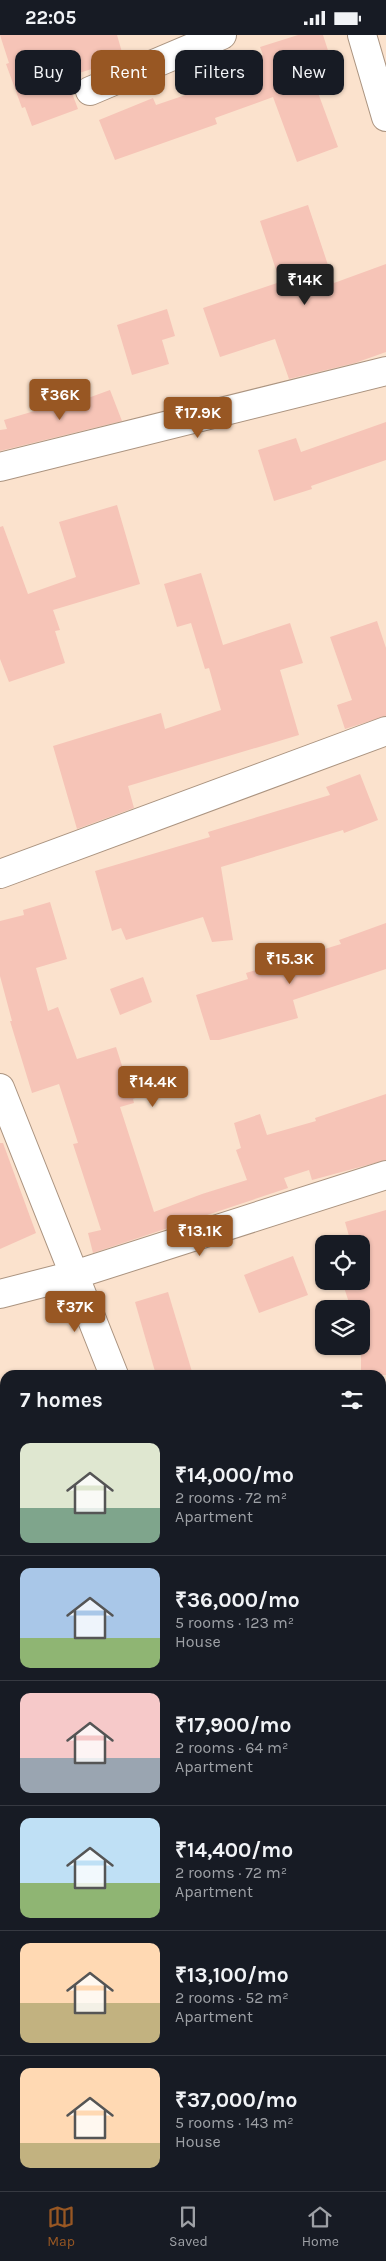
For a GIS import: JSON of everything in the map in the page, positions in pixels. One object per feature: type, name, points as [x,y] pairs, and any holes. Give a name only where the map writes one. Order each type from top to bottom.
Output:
[{"type":"street","points":[[90,91],[222,35]]},
{"type":"street","points":[[362,35],[386,117]]},
{"type":"street","points":[[0,467],[386,371]]},
{"type":"street","points":[[0,874],[386,731]]},
{"type":"street","points":[[0,1088],[112,1370]]},
{"type":"street","points":[[0,1294],[74,1275],[386,1175]]},
{"type":"building","points":[[0,35],[117,35],[121,50],[91,50],[91,69],[81,72],[81,50],[15,50],[15,89],[6,64],[9,63]]},
{"type":"building","points":[[298,35],[323,35],[328,50],[273,50],[273,95],[319,95],[338,147],[297,162],[273,97],[215,118],[217,124],[115,160],[99,120],[153,98],[156,105],[186,95],[263,95],[263,50],[260,47]]},
{"type":"building","points":[[17,95],[73,95],[78,109],[32,126],[25,107],[22,108]]},
{"type":"building","points":[[308,205],[334,283],[386,264],[386,352],[355,363],[289,379],[275,339],[220,357],[203,308],[280,282],[260,221]]},
{"type":"building","points":[[167,309],[175,336],[162,340],[169,364],[132,375],[117,325]]},
{"type":"building","points":[[110,390],[122,421],[0,451],[0,430],[7,429],[4,420],[65,402],[66,406]]},
{"type":"building","points":[[386,422],[386,460],[311,486],[312,489],[274,501],[258,450],[296,438],[301,452]]},
{"type":"building","points":[[117,505],[140,584],[53,610],[60,630],[55,631],[65,663],[9,682],[0,659],[0,527],[3,526],[28,594],[76,577],[59,522]]},
{"type":"building","points":[[201,573],[223,645],[290,623],[303,663],[280,670],[299,735],[128,786],[134,808],[77,829],[53,746],[161,713],[165,729],[221,710],[209,668],[205,669],[191,623],[177,627],[164,584]]},
{"type":"building","points":[[377,621],[386,648],[386,716],[345,729],[337,705],[352,700],[330,637]]},
{"type":"building","points":[[360,774],[378,820],[344,833],[343,830],[221,867],[233,940],[212,942],[203,917],[126,940],[121,928],[112,931],[95,871],[210,837],[208,832],[330,795],[326,787]]},
{"type":"building","points":[[50,902],[67,959],[36,968],[48,1011],[58,1007],[77,1059],[116,1047],[126,1078],[142,1071],[150,1092],[133,1099],[134,1103],[120,1107],[154,1212],[247,1180],[236,1150],[241,1148],[234,1123],[260,1114],[267,1135],[316,1121],[315,1118],[386,1094],[386,1160],[312,1180],[309,1170],[284,1178],[288,1188],[93,1253],[88,1233],[101,1230],[73,1144],[78,1143],[59,1084],[32,1093],[10,1021],[12,1021],[0,976],[0,921],[24,915],[23,910]]},
{"type":"building","points":[[386,923],[386,969],[293,1000],[298,1018],[219,1040],[210,1040],[196,995],[248,979],[246,973],[341,944],[339,940]]},
{"type":"building","points":[[143,977],[152,1002],[120,1015],[110,989]]},
{"type":"building","points":[[0,1143],[3,1143],[36,1233],[0,1249]]},
{"type":"building","points":[[386,1210],[386,1370],[361,1370],[361,1355],[370,1355],[370,1300],[348,1300],[345,1290],[370,1290],[370,1235],[349,1235],[345,1222]]},
{"type":"building","points":[[293,1256],[308,1295],[259,1313],[244,1275]]},
{"type":"building","points":[[168,1292],[191,1370],[155,1370],[135,1302]]}]
